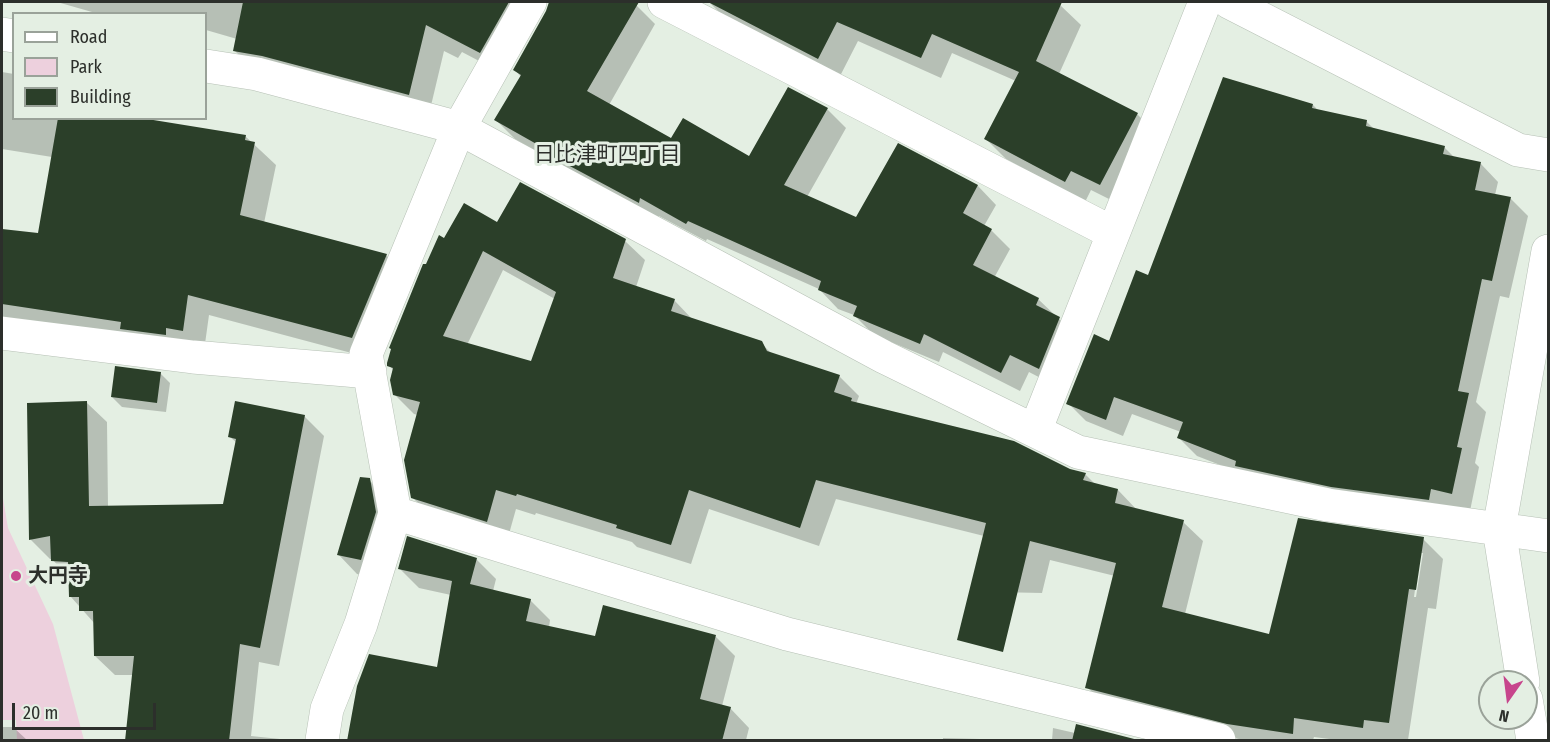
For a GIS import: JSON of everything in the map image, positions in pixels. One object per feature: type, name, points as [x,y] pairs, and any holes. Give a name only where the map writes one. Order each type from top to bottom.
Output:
[{"type":"street","points":[[322,741],[327,709],[361,624],[395,513],[366,354],[459,128],[530,2]]},
{"type":"street","points":[[664,2],[1113,233]]},
{"type":"street","points":[[1035,431],[1205,2]]},
{"type":"street","points":[[1229,2],[1518,150],[1548,155]]},
{"type":"street","points":[[207,66],[257,74],[459,128],[884,357],[1078,453],[1328,505],[1548,536]]},
{"type":"street","points":[[1521,670],[1499,529],[1548,251]]},
{"type":"street","points":[[2,333],[193,357],[370,372]]},
{"type":"street","points":[[395,513],[788,634],[1219,741]]},
{"type":"green space","name":"大円寺","points":[[2,492],[8,528],[53,624],[84,740],[17,740],[16,720],[2,720]]},
{"type":"building","points":[[243,2],[509,2],[480,53],[426,25],[409,95],[262,56],[233,51]]},
{"type":"building","points":[[549,2],[639,2],[587,91],[671,138],[683,118],[749,156],[788,87],[828,108],[784,185],[856,217],[898,143],[978,185],[963,213],[992,229],[973,265],[1039,298],[1036,305],[1060,317],[1039,369],[1010,355],[1001,373],[924,334],[920,344],[853,316],[857,306],[818,290],[821,281],[688,221],[686,224],[640,198],[639,203],[538,149],[540,146],[494,120],[521,75],[513,70]]},
{"type":"building","points":[[708,2],[1062,2],[1036,61],[1138,113],[1100,185],[1071,171],[1065,182],[984,139],[1019,72],[932,34],[921,58],[837,22],[818,59]]},
{"type":"building","points":[[1223,77],[1313,104],[1312,108],[1367,120],[1366,126],[1445,146],[1443,154],[1481,162],[1475,190],[1511,197],[1492,281],[1482,279],[1458,391],[1469,393],[1457,447],[1462,448],[1452,494],[1431,489],[1429,500],[1331,487],[1235,466],[1236,461],[1177,438],[1183,422],[1114,397],[1106,420],[1066,404],[1094,334],[1109,341],[1136,270],[1148,275]]},
{"type":"building","points":[[58,120],[153,120],[246,135],[245,140],[255,142],[240,215],[387,254],[352,338],[188,295],[183,331],[166,328],[166,335],[120,329],[121,322],[2,304],[2,229],[38,233]]},
{"type":"building","points":[[520,182],[626,239],[613,278],[675,299],[671,311],[762,341],[767,351],[840,375],[834,392],[852,398],[851,401],[1014,441],[1070,469],[1086,473],[1083,480],[1118,489],[1115,503],[1184,520],[1162,607],[1269,634],[1298,518],[1424,537],[1416,590],[1409,589],[1389,723],[1364,720],[1363,728],[1294,718],[1293,734],[1227,724],[1085,688],[1116,563],[1030,541],[1003,652],[957,640],[986,523],[816,480],[800,528],[689,490],[671,545],[616,528],[617,525],[517,494],[516,496],[496,490],[487,522],[411,498],[404,460],[420,402],[393,395],[390,380],[393,368],[387,366],[391,349],[389,348],[423,264],[426,264],[439,235],[444,238],[464,203],[497,222]],"holes":[[[483,251],[556,292],[531,361],[443,336]]]},
{"type":"building","points":[[115,366],[161,372],[157,403],[111,397]]},
{"type":"building","points":[[87,401],[89,506],[223,504],[236,439],[228,437],[235,401],[305,415],[260,648],[240,644],[229,741],[125,741],[134,656],[94,656],[93,611],[79,611],[79,597],[69,597],[68,562],[51,561],[50,536],[29,540],[27,403]]},
{"type":"building","points":[[360,477],[370,478],[376,512],[361,560],[337,555]]},
{"type":"building","points":[[407,536],[477,558],[470,584],[531,599],[526,621],[595,636],[603,605],[716,635],[700,699],[731,707],[722,741],[347,741],[357,686],[369,654],[437,667],[452,581],[398,569]]},
{"type":"building","points":[[1076,724],[1142,741],[1072,741]]},
{"type":"place","name":"大円寺","points":[[16,576]]},
{"type":"district","name":"日比津町四丁目","points":[[607,155]]}]
